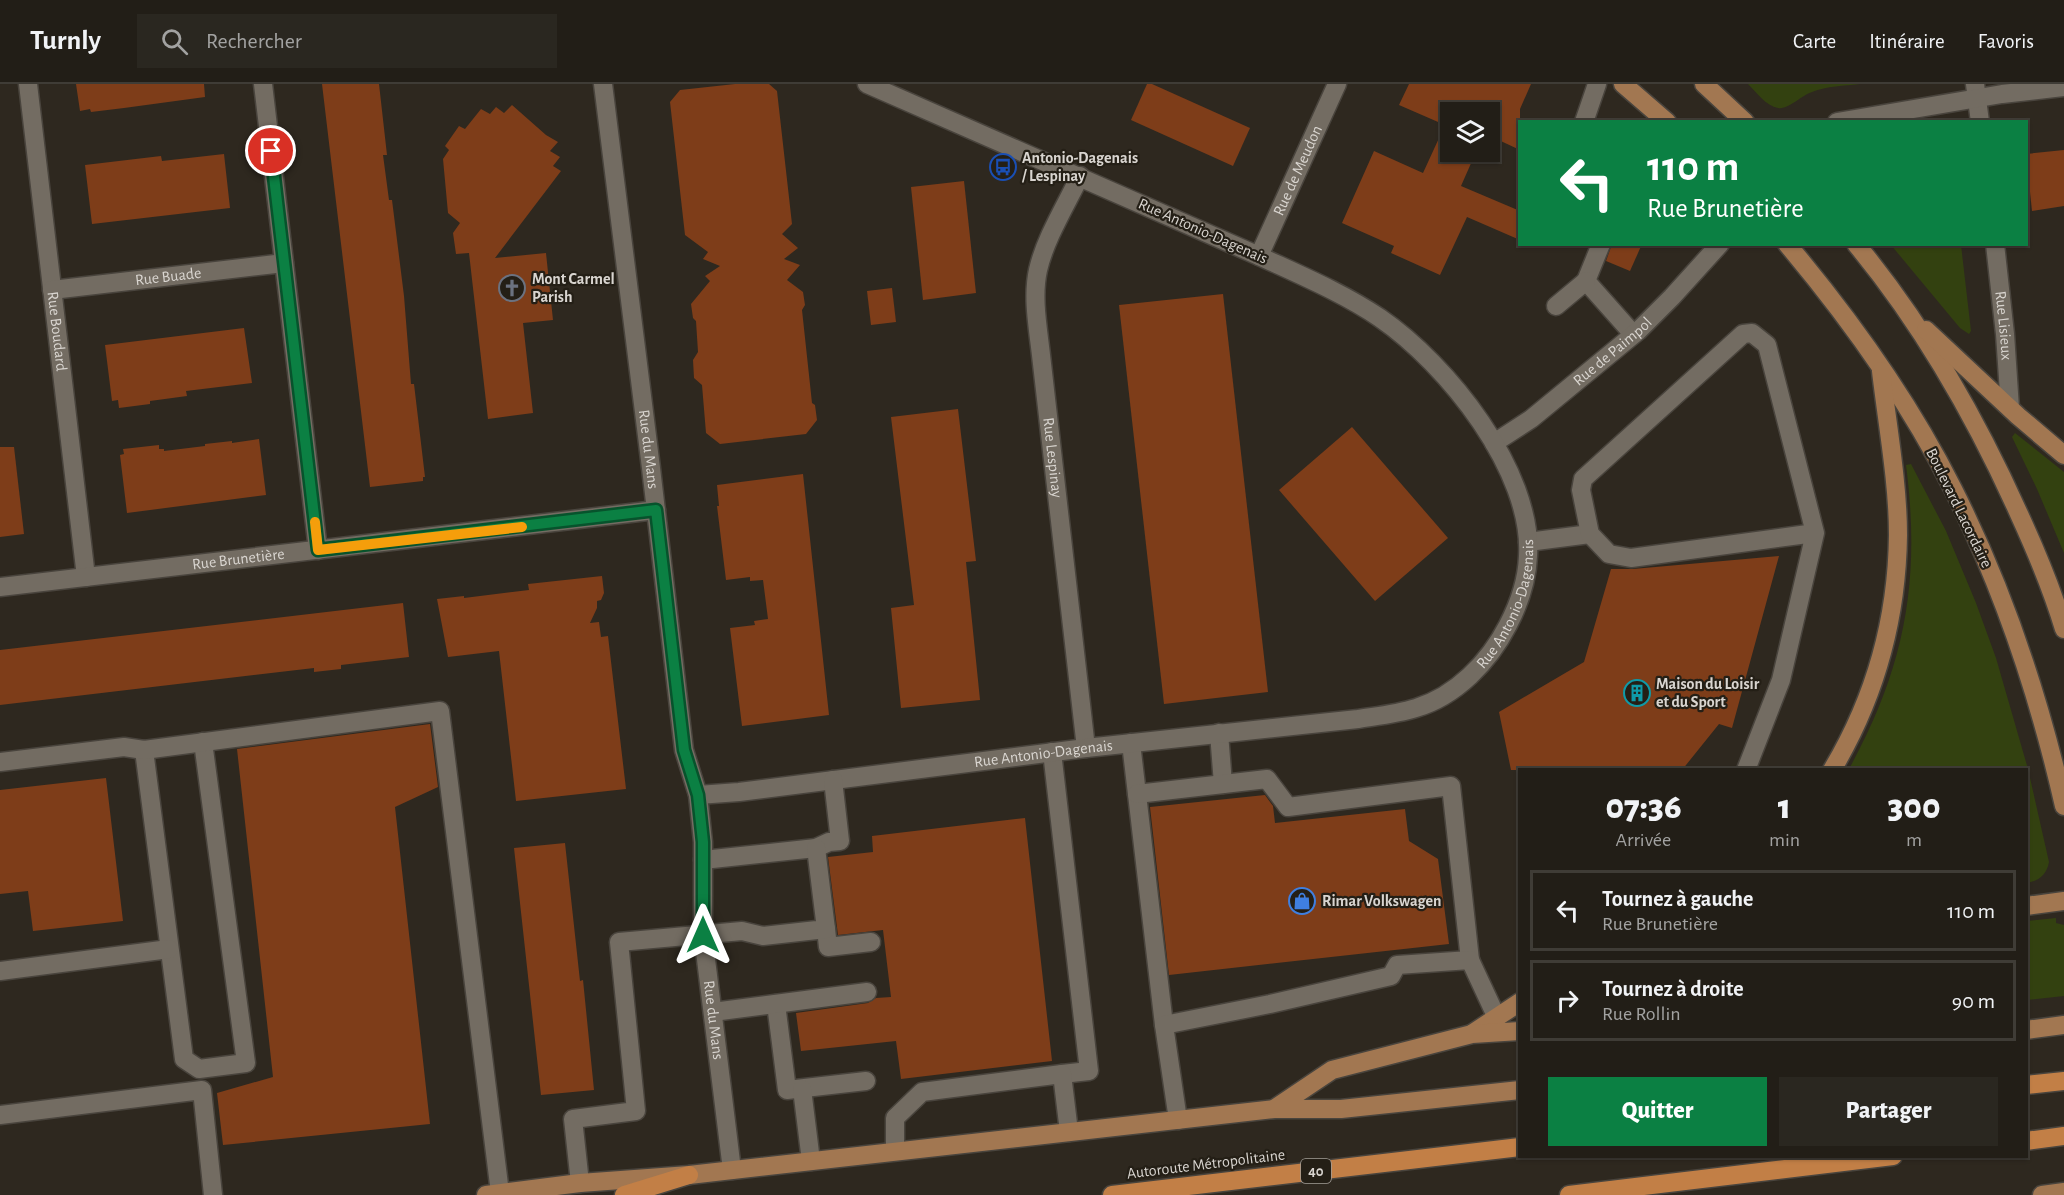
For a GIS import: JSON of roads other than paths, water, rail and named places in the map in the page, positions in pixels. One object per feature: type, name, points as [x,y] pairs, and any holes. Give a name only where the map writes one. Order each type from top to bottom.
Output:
[{"type":"highway","points":[[2028,1085],[2064,1081]]},
{"type":"highway","points":[[2028,1141],[2064,1136]]},
{"type":"highway","name":"Autoroute Métropolitaine","points":[[1112,1195],[1518,1147]]},
{"type":"highway","points":[[1569,1195],[1876,1158]]},
{"type":"highway","points":[[624,1195],[689,1175]]},
{"type":"main road","points":[[1623,84],[1665,120]]},
{"type":"main road","points":[[1704,84],[1743,120]]},
{"type":"main road","name":"Boulevard Lacordaire","points":[[1788,246],[1828,295],[1880,367],[1908,409],[1953,487],[1996,583],[2033,686],[2064,806]]},
{"type":"main road","points":[[1858,246],[1908,312],[1955,388],[1992,456],[2043,570],[2064,629]]},
{"type":"main road","points":[[1908,312],[2010,408],[2064,455]]},
{"type":"main road","points":[[1833,768],[1851,735],[1877,671],[1887,638],[1895,592],[1897,510],[1880,367]]},
{"type":"main road","points":[[2028,906],[2064,902]]},
{"type":"main road","points":[[1472,1034],[1518,1003]]},
{"type":"main road","points":[[2028,1030],[2064,1025]]},
{"type":"main road","points":[[1274,1109],[1332,1070],[1472,1034],[1518,1031]]},
{"type":"main road","points":[[493,1194],[580,1183],[689,1175],[1274,1109],[1341,1109],[1518,1090]]},
{"type":"main road","points":[[2042,1195],[2064,1192]]},
{"type":"street","name":"Rue Boudard","points":[[28,84],[86,577]]},
{"type":"street","points":[[263,84],[318,550]]},
{"type":"street","name":"Rue du Mans","points":[[603,84],[684,750],[698,795],[703,860],[703,935],[732,1170]]},
{"type":"street","name":"Rue Antonio-Dagenais","points":[[698,795],[1393,714],[1444,696],[1467,678],[1487,657],[1503,633],[1517,607],[1525,580],[1528,542],[1522,506],[1512,477],[1494,443],[1443,375],[1380,318],[1318,283],[1259,256],[867,84]]},
{"type":"street","name":"Rue de Meudon","points":[[1259,256],[1338,84]]},
{"type":"street","points":[[1585,120],[1597,84]]},
{"type":"street","points":[[1846,120],[1976,92],[2064,87]]},
{"type":"street","points":[[1976,92],[1980,120]]},
{"type":"street","name":"Rue Lespinay","points":[[1080,176],[1044,250],[1038,272],[1036,295],[1086,748]]},
{"type":"street","points":[[1556,306],[1586,281],[1600,246]]},
{"type":"street","name":"Rue Lisieux","points":[[1995,246],[2010,408]]},
{"type":"street","name":"Rue de Paimpol","points":[[1494,443],[1531,419],[1633,334],[1672,297],[1712,247]]},
{"type":"street","name":"Rue Buade","points":[[52,290],[284,263]]},
{"type":"street","points":[[1586,281],[1633,334]]},
{"type":"street","points":[[1747,768],[1781,681],[1815,533],[1767,345],[1752,333],[1743,334],[1583,479],[1581,490],[1590,534],[1609,554],[1631,558],[1815,533]]},
{"type":"street","name":"Rue Brunetière","points":[[0,587],[656,510]]},
{"type":"street","points":[[1528,542],[1590,534]]},
{"type":"street","points":[[0,762],[124,747],[144,750],[440,711],[493,1194]]},
{"type":"street","points":[[1219,733],[1223,784]]},
{"type":"street","points":[[144,750],[184,1059],[199,1069],[246,1063],[203,742]]},
{"type":"street","points":[[1131,743],[1164,1025],[1178,1120]]},
{"type":"street","points":[[895,1151],[895,1118],[922,1092],[1089,1071],[1052,752]]},
{"type":"street","points":[[1137,794],[1267,779],[1288,807],[1451,786],[1470,960],[1497,1018]]},
{"type":"street","points":[[703,860],[816,848],[829,842],[840,841],[833,780]]},
{"type":"street","points":[[816,848],[828,947],[871,942]]},
{"type":"street","points":[[580,1183],[573,1119],[636,1112],[619,942],[742,930],[763,936],[826,928]]},
{"type":"street","points":[[0,971],[169,949]]},
{"type":"street","points":[[1164,1025],[1270,1004],[1391,976],[1397,966],[1470,960]]},
{"type":"street","points":[[713,1012],[867,992]]},
{"type":"street","points":[[776,1004],[787,1090],[867,1081]]},
{"type":"street","points":[[199,1069],[213,1195]]},
{"type":"street","points":[[1062,1074],[1069,1132]]},
{"type":"street","points":[[802,1089],[811,1161]]},
{"type":"street","points":[[0,1115],[202,1090]]},
{"type":"place","name":"Antonio-Dagenais / Lespinay","points":[[1003,167]]},
{"type":"place","name":"Mont Carmel Parish","points":[[512,288]]},
{"type":"place","name":"Maison du Loisir et du Sport","points":[[1637,693]]},
{"type":"place","name":"Rimar Volkswagen","points":[[1302,901]]}]
